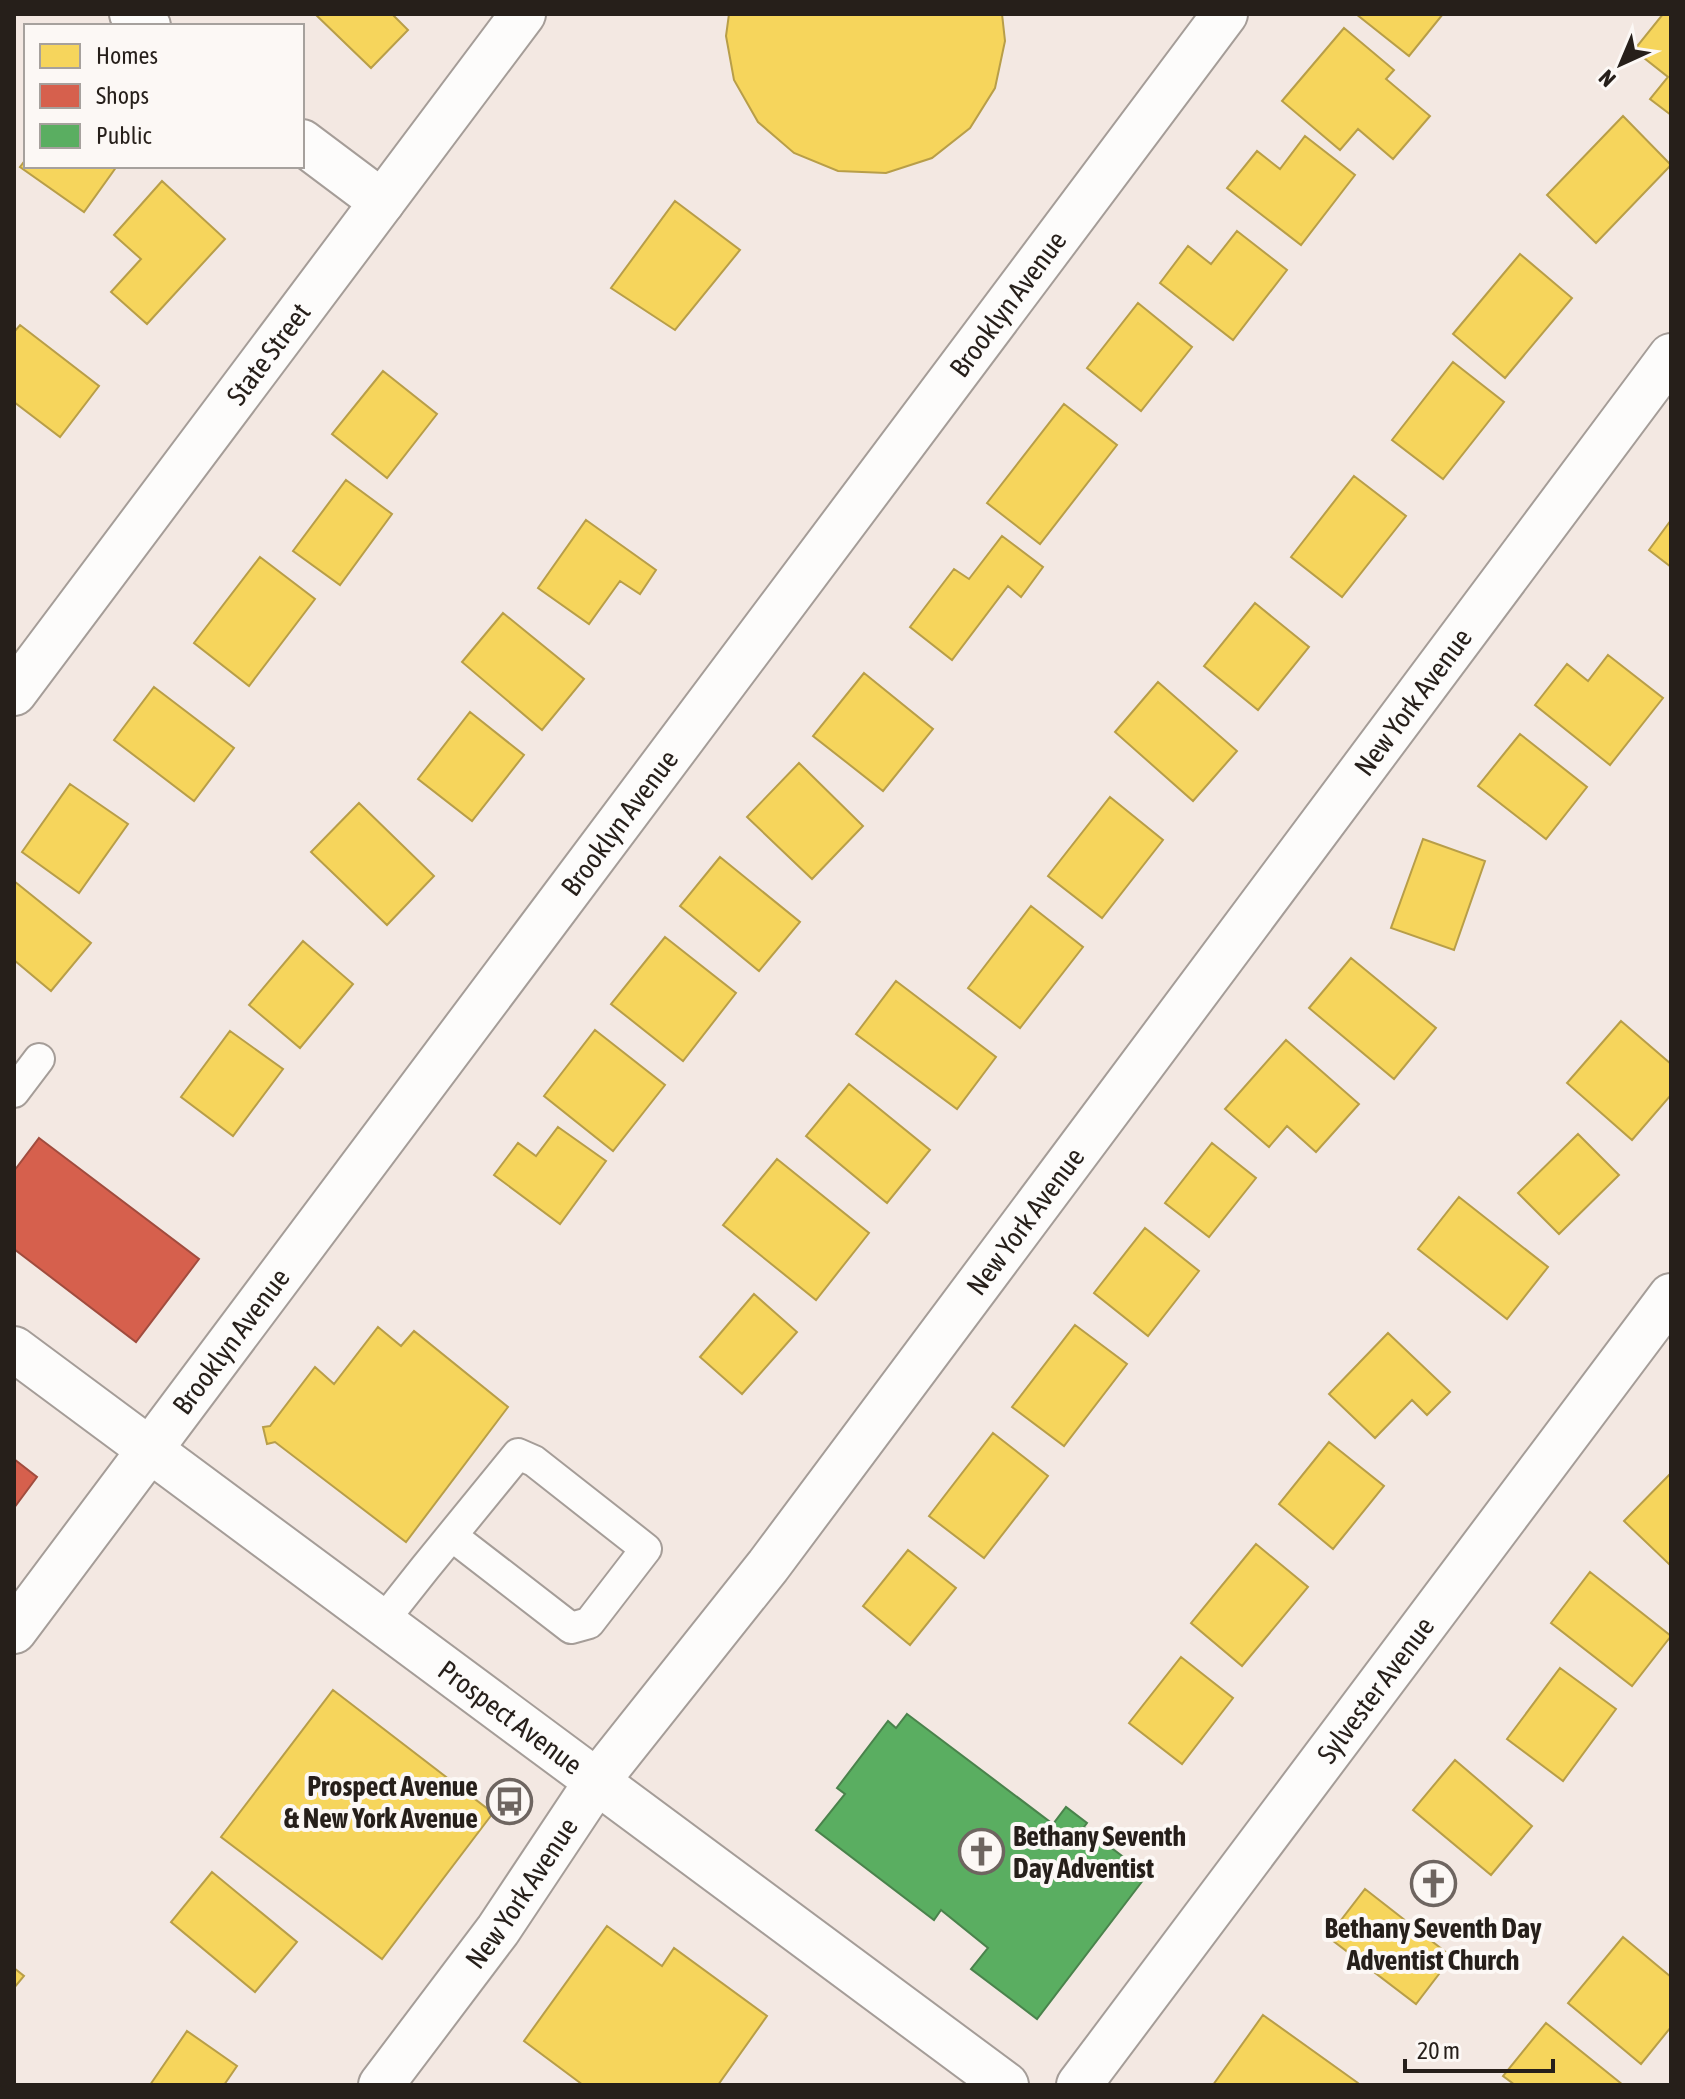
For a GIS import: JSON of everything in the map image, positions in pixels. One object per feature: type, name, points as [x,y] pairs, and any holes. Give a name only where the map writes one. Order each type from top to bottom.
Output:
[{"type":"street","name":"State Street","points":[[14,693],[523,14]]},
{"type":"street","name":"Brooklyn Avenue","points":[[17,1621],[150,1449],[1225,14]]},
{"type":"street","points":[[304,144],[382,202]]},
{"type":"street","name":"New York Avenue","points":[[381,2085],[498,1930],[597,1781],[768,1566],[1671,356]]},
{"type":"street","name":"Sylvester Avenue","points":[[1079,2085],[1671,1296]]},
{"type":"street","name":"Prospect Avenue","points":[[14,1349],[1006,2085]]},
{"type":"lane","points":[[14,1092],[39,1059]]},
{"type":"lane","points":[[383,1621],[518,1454],[534,1461],[646,1549],[589,1623],[571,1628],[452,1536]]},
{"type":"building: Homes","points":[[315,14],[392,14],[408,30],[371,68]]},
{"type":"building: Homes","points":[[729,14],[1002,14],[1005,41],[995,88],[970,128],[932,158],[886,173],[838,171],[794,153],[758,122],[734,80],[726,36]]},
{"type":"building: Homes","points":[[1356,14],[1443,14],[1409,56]]},
{"type":"building: Homes","points":[[1663,14],[1671,14],[1671,115],[1650,99],[1668,77],[1634,50]]},
{"type":"building: Homes","points":[[1344,28],[1394,70],[1386,79],[1430,116],[1393,159],[1358,129],[1340,150],[1282,101]]},
{"type":"building: Homes","points":[[1623,116],[1671,165],[1596,243],[1547,195]]},
{"type":"building: Homes","points":[[1305,136],[1355,175],[1301,245],[1227,188],[1257,151],[1280,169]]},
{"type":"building: Homes","points":[[24,162],[24,168],[116,168],[84,212],[20,167]]},
{"type":"building: Homes","points":[[162,181],[225,239],[147,324],[111,292],[141,259],[114,235]]},
{"type":"building: Homes","points":[[675,201],[740,250],[675,330],[611,288]]},
{"type":"building: Homes","points":[[1237,231],[1287,270],[1233,340],[1160,283],[1188,246],[1211,264]]},
{"type":"building: Homes","points":[[1520,254],[1572,298],[1505,378],[1453,334]]},
{"type":"building: Homes","points":[[1138,303],[1192,347],[1141,411],[1087,368]]},
{"type":"building: Homes","points":[[20,325],[99,386],[60,437],[14,402],[14,332]]},
{"type":"building: Homes","points":[[1453,362],[1504,402],[1443,479],[1392,440]]},
{"type":"building: Homes","points":[[383,371],[437,414],[387,478],[332,434]]},
{"type":"building: Homes","points":[[1064,404],[1117,445],[1040,544],[987,503]]},
{"type":"building: Homes","points":[[1354,476],[1406,516],[1342,597],[1291,557]]},
{"type":"building: Homes","points":[[346,480],[392,514],[340,585],[293,551]]},
{"type":"building: Homes","points":[[586,520],[656,570],[640,594],[620,581],[589,624],[538,588]]},
{"type":"building: Homes","points":[[1671,520],[1671,567],[1649,550]]},
{"type":"building: Homes","points":[[1002,536],[1043,567],[1021,597],[1008,586],[952,660],[910,627],[954,569],[969,579]]},
{"type":"building: Homes","points":[[260,557],[315,599],[249,686],[194,643]]},
{"type":"building: Homes","points":[[1255,603],[1309,647],[1258,710],[1204,666]]},
{"type":"building: Homes","points":[[503,613],[584,679],[542,730],[462,662]]},
{"type":"building: Homes","points":[[1608,655],[1663,698],[1610,765],[1535,705],[1567,664],[1588,681]]},
{"type":"building: Homes","points":[[864,673],[933,729],[883,791],[813,736]]},
{"type":"building: Homes","points":[[1158,682],[1237,751],[1193,801],[1115,732]]},
{"type":"building: Homes","points":[[154,687],[234,748],[194,801],[114,740]]},
{"type":"building: Homes","points":[[470,712],[524,755],[472,821],[418,779]]},
{"type":"building: Homes","points":[[1520,734],[1587,787],[1546,839],[1478,786]]},
{"type":"building: Homes","points":[[799,763],[863,826],[812,879],[747,817]]},
{"type":"building: Homes","points":[[70,784],[128,824],[79,893],[22,852]]},
{"type":"building: Homes","points":[[1110,797],[1163,840],[1102,918],[1048,876]]},
{"type":"building: Homes","points":[[359,803],[434,876],[387,925],[311,852]]},
{"type":"building: Homes","points":[[1423,839],[1485,861],[1454,950],[1391,928]]},
{"type":"building: Homes","points":[[720,857],[800,922],[759,971],[680,906]]},
{"type":"building: Homes","points":[[14,881],[91,943],[51,991],[14,960]]},
{"type":"building: Homes","points":[[1031,906],[1083,947],[1020,1028],[968,988]]},
{"type":"building: Homes","points":[[665,937],[736,993],[683,1061],[611,1004]]},
{"type":"building: Homes","points":[[303,941],[353,984],[300,1048],[249,1005]]},
{"type":"building: Homes","points":[[1351,958],[1436,1028],[1394,1079],[1309,1008]]},
{"type":"building: Homes","points":[[896,981],[996,1057],[957,1109],[856,1034]]},
{"type":"building: Homes","points":[[1621,1021],[1671,1064],[1671,1095],[1632,1140],[1567,1083]]},
{"type":"building: Homes","points":[[595,1030],[665,1085],[613,1151],[544,1096]]},
{"type":"building: Homes","points":[[230,1031],[283,1069],[233,1136],[181,1097]]},
{"type":"building: Homes","points":[[1286,1040],[1359,1104],[1316,1152],[1287,1126],[1269,1147],[1225,1109]]},
{"type":"building: Homes","points":[[849,1084],[930,1150],[887,1203],[806,1136]]},
{"type":"building: Homes","points":[[558,1127],[606,1161],[560,1224],[494,1175],[518,1143],[536,1156]]},
{"type":"building: Homes","points":[[1578,1134],[1619,1175],[1559,1234],[1518,1193]]},
{"type":"building: Homes","points":[[1212,1143],[1256,1178],[1209,1237],[1165,1203]]},
{"type":"building: Homes","points":[[777,1159],[869,1233],[816,1300],[723,1225]]},
{"type":"building: Homes","points":[[1459,1197],[1548,1267],[1507,1319],[1418,1249]]},
{"type":"building: Homes","points":[[1145,1228],[1199,1271],[1148,1336],[1094,1293]]},
{"type":"building: Homes","points":[[754,1294],[797,1332],[742,1394],[700,1357]]},
{"type":"building: Homes","points":[[1075,1325],[1127,1364],[1064,1446],[1012,1407]]},
{"type":"building: Homes","points":[[378,1327],[401,1346],[414,1331],[508,1407],[406,1542],[275,1442],[267,1444],[263,1427],[270,1426],[315,1367],[334,1384]]},
{"type":"building: Homes","points":[[1388,1333],[1450,1392],[1427,1415],[1412,1400],[1375,1438],[1329,1394]]},
{"type":"building: Homes","points":[[993,1433],[1048,1476],[984,1558],[929,1516]]},
{"type":"building: Homes","points":[[1329,1442],[1384,1486],[1333,1549],[1279,1504]]},
{"type":"building: Homes","points":[[1671,1473],[1671,1566],[1624,1521]]},
{"type":"building: Homes","points":[[1256,1544],[1308,1587],[1242,1666],[1191,1623]]},
{"type":"building: Homes","points":[[908,1550],[956,1588],[910,1645],[863,1606]]},
{"type":"building: Homes","points":[[1590,1572],[1671,1636],[1632,1686],[1551,1623]]},
{"type":"building: Homes","points":[[1181,1657],[1233,1698],[1182,1764],[1129,1723]]},
{"type":"building: Homes","points":[[1560,1668],[1616,1709],[1563,1781],[1507,1739]]},
{"type":"building: Homes","points":[[333,1690],[493,1813],[382,1959],[221,1837]]},
{"type":"building: Homes","points":[[1455,1760],[1532,1826],[1491,1875],[1413,1810]]},
{"type":"building: Homes","points":[[212,1872],[297,1942],[255,1992],[171,1922]]},
{"type":"building: Homes","points":[[1365,1889],[1452,1957],[1416,2004],[1328,1937]]},
{"type":"building: Homes","points":[[607,1926],[662,1966],[674,1948],[767,2016],[718,2085],[583,2085],[524,2041]]},
{"type":"building: Homes","points":[[1623,1937],[1671,1977],[1671,2027],[1641,2064],[1568,2003]]},
{"type":"building: Homes","points":[[14,1968],[24,1976],[14,1988]]},
{"type":"building: Homes","points":[[1263,2015],[1358,2083],[1357,2085],[1213,2085]]},
{"type":"building: Homes","points":[[1546,2023],[1623,2085],[1515,2085],[1503,2076]]},
{"type":"building: Homes","points":[[187,2031],[237,2066],[224,2085],[150,2085]]},
{"type":"building: Shops","points":[[39,1138],[199,1259],[136,1342],[14,1249],[14,1171]]},
{"type":"building: Shops","points":[[14,1459],[37,1477],[14,1508]]},
{"type":"building: Public","name":"Bethany Seventh Day Adventist","points":[[907,1714],[1053,1824],[1066,1807],[1087,1823],[1084,1827],[1147,1875],[1037,2019],[971,1969],[988,1948],[941,1910],[934,1920],[816,1830],[845,1794],[837,1788],[888,1721],[896,1728]]},
{"type":"place","name":"Prospect Avenue & New York Avenue","points":[[509,1802]]},
{"type":"place","name":"Bethany Seventh Day Adventist","points":[[982,1852]]},
{"type":"place","name":"Bethany Seventh Day Adventist Church","points":[[1433,1883]]}]
